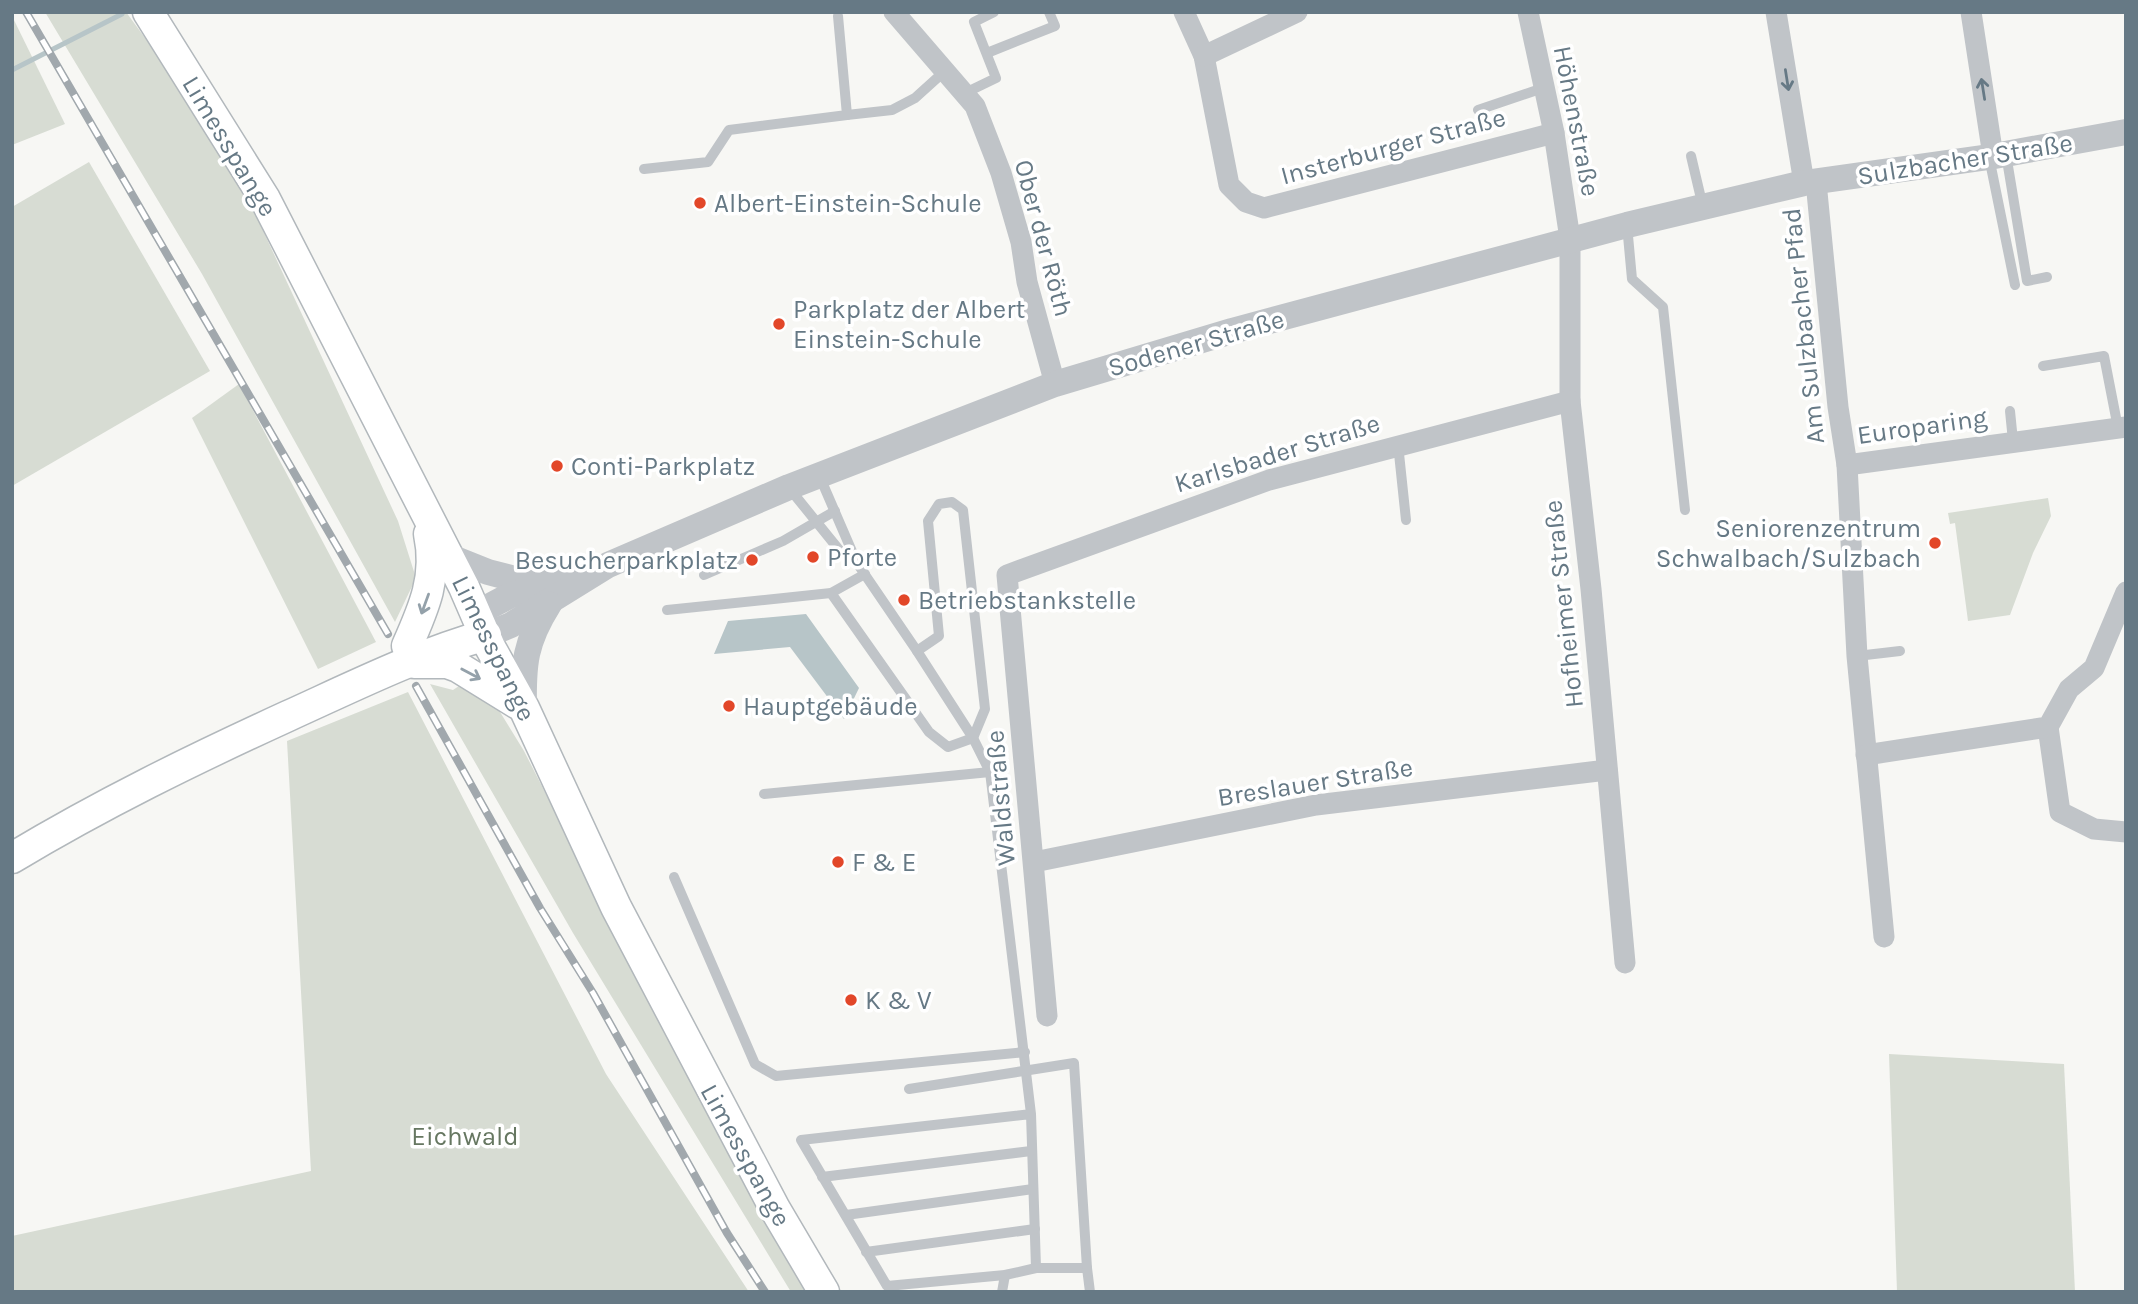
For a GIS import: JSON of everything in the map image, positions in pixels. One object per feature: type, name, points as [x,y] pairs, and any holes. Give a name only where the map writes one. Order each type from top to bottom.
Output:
[{"type":"main road","name":"Limesspange","points":[[149,13],[265,199],[524,708],[616,908],[775,1209],[824,1292]]},
{"type":"main road","points":[[409,655],[433,574],[431,546],[424,513]]},
{"type":"main road","points":[[12,858],[95,808],[342,691],[409,655],[452,644],[481,624]]},
{"type":"main road","points":[[409,655],[458,667],[524,708]]},
{"type":"street","name":"Ober der Röth","points":[[894,12],[975,106],[1001,173],[1055,384]]},
{"type":"street","points":[[1184,12],[1204,56],[1297,12]]},
{"type":"street","name":"Höhenstraße","points":[[1528,12],[1554,133],[1570,239]]},
{"type":"street","name":"Am Sulzbacher Pfad","points":[[1776,12],[1810,183],[1847,464]]},
{"type":"street","points":[[1971,12],[1996,156]]},
{"type":"street","name":"Insterburger Straße","points":[[1204,56],[1229,186],[1246,202],[1264,208],[1554,133]]},
{"type":"street","name":"Sulzbacher Straße","points":[[1810,183],[1996,156],[2126,132]]},
{"type":"street","name":"Sodener Straße","points":[[481,624],[511,625],[546,591],[789,487],[1055,384],[1232,331],[1570,239],[1810,183]]},
{"type":"street","name":"Hofheimer Straße","points":[[1570,239],[1570,401],[1625,963]]},
{"type":"street","name":"Karlsbader Straße","points":[[1007,575],[1269,480],[1570,401]]},
{"type":"street","name":"Europaring","points":[[1884,937],[1857,656],[1847,464],[2122,427]]},
{"type":"street","points":[[448,556],[546,591],[528,641],[523,669],[524,708]]},
{"type":"street","name":"Waldstraße","points":[[1007,575],[1047,1016]]},
{"type":"street","points":[[2126,592],[2094,668],[2069,689],[2049,727],[2060,812],[2094,829],[2126,832]]},
{"type":"street","points":[[1866,755],[2049,727]]},
{"type":"street","name":"Breslauer Straße","points":[[1034,862],[1317,805],[1607,770]]},
{"type":"lane","points":[[965,93],[996,78],[974,22],[994,12]]},
{"type":"lane","points":[[987,53],[1055,26],[1049,12]]},
{"type":"lane","points":[[838,16],[847,115]]},
{"type":"lane","points":[[644,169],[708,162],[729,130],[892,110],[915,98],[946,70]]},
{"type":"lane","points":[[1478,110],[1544,88]]},
{"type":"lane","points":[[1690,156],[1703,207]]},
{"type":"lane","points":[[1996,156],[2027,281],[2047,277]]},
{"type":"lane","points":[[1996,156],[2015,285]]},
{"type":"lane","points":[[1627,225],[1632,279],[1663,307],[1685,510]]},
{"type":"lane","points":[[2043,366],[2104,356],[2122,427]]},
{"type":"lane","points":[[2010,411],[2013,441]]},
{"type":"lane","points":[[1398,444],[1406,520]]},
{"type":"lane","points":[[819,475],[835,511],[846,550]]},
{"type":"lane","points":[[789,487],[865,574],[973,738],[990,772],[1031,1114],[1036,1268]]},
{"type":"lane","points":[[831,593],[929,732],[948,747],[973,738],[985,709],[963,510],[951,502],[939,504],[928,521],[939,636],[917,650]]},
{"type":"lane","points":[[704,575],[783,541],[835,511]]},
{"type":"lane","points":[[667,610],[831,593],[865,574]]},
{"type":"lane","points":[[1857,656],[1900,651]]},
{"type":"lane","points":[[764,794],[990,772]]},
{"type":"lane","points":[[674,877],[755,1064],[776,1076],[1025,1052]]},
{"type":"lane","points":[[909,1089],[1074,1063],[1090,1292]]},
{"type":"lane","points":[[1031,1114],[801,1140],[889,1289],[1005,1275],[1036,1268],[1087,1268]]},
{"type":"lane","points":[[822,1177],[1031,1151]]},
{"type":"lane","points":[[846,1215],[1032,1189]]},
{"type":"lane","points":[[866,1252],[1035,1229]]},
{"type":"lane","points":[[1002,1292],[1005,1275]]},
{"type":"green space","points":[[45,12],[126,12],[173,76],[246,194],[398,521],[416,578],[395,622],[202,274]]},
{"type":"green space","points":[[12,16],[65,124],[12,145]]},
{"type":"green space","points":[[89,162],[210,371],[12,486],[12,207]]},
{"type":"green space","points":[[239,384],[376,642],[318,669],[192,418]]},
{"type":"green space","points":[[2048,498],[2051,516],[2033,553],[2010,615],[1968,621],[1955,523],[1950,524],[1948,513]]},
{"type":"green space","points":[[465,682],[489,694],[524,751],[702,1100],[810,1292],[791,1292],[573,933],[430,684],[453,690]]},
{"type":"green space","name":"Eichwald","points":[[408,692],[606,1074],[749,1292],[12,1292],[12,1236],[311,1171],[287,741]]},
{"type":"green space","points":[[1889,1054],[2064,1064],[2075,1292],[1897,1292]]},
{"type":"shaded area","points":[[806,614],[859,688],[844,719],[790,647],[714,654],[728,621]]},
{"type":"waterway","points":[[12,70],[122,14]]},
{"type":"railway","points":[[26,12],[388,634]]},
{"type":"railway","points":[[416,686],[540,908],[593,993],[727,1233],[765,1292]]},
{"type":"place","name":"Albert-Einstein-Schule","points":[[700,203]]},
{"type":"place","name":"Parkplatz der Albert Einstein-Schule","points":[[779,324]]},
{"type":"place","name":"Conti-Parkplatz","points":[[557,466]]},
{"type":"place","name":"Seniorenzentrum Schwalbach/Sulzbach","points":[[1935,543]]},
{"type":"place","name":"Pforte","points":[[813,557]]},
{"type":"place","name":"Besucherparkplatz","points":[[752,560]]},
{"type":"place","name":"Betriebstankstelle","points":[[904,600]]},
{"type":"place","name":"Hauptgebäude","points":[[729,706]]},
{"type":"place","name":"F & E","points":[[838,862]]},
{"type":"place","name":"K & V","points":[[851,1000]]}]
